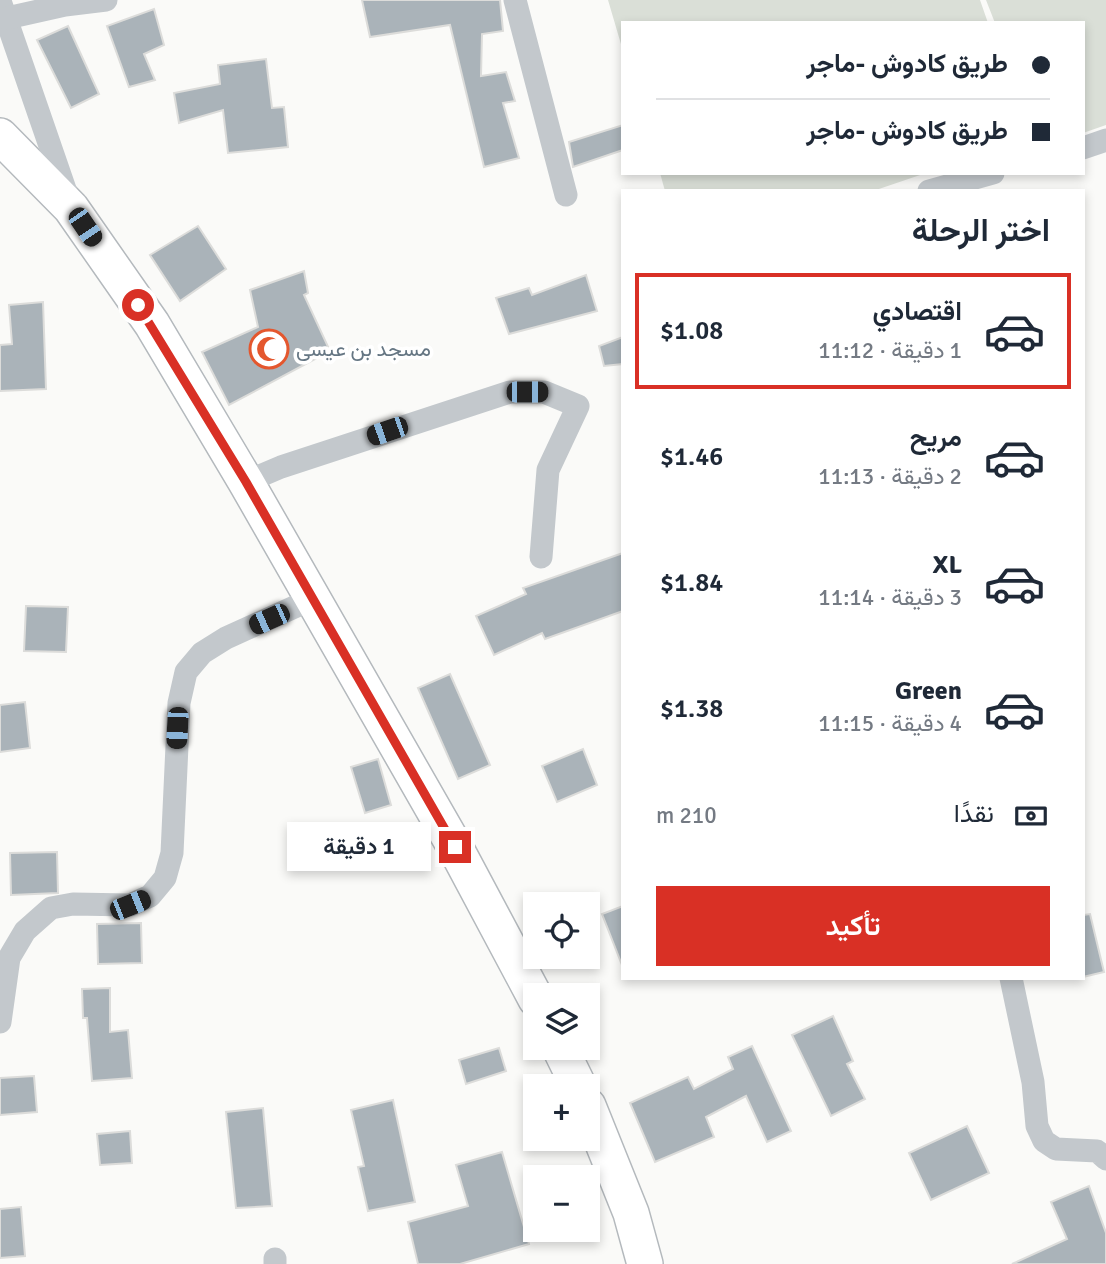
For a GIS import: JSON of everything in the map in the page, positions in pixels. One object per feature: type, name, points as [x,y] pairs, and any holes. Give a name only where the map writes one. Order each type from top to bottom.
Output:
[{"type":"highway","points":[[0,136],[71,208],[152,324],[246,482],[455,847],[527,983]]},
{"type":"highway","points":[[600,1136],[631,1213],[645,1264]]},
{"type":"street","points":[[71,208],[4,10],[106,0]]},
{"type":"street","points":[[515,0],[566,195]]},
{"type":"street","points":[[1085,147],[1106,140]]},
{"type":"street","points":[[936,189],[986,175]]},
{"type":"street","points":[[246,482],[281,467],[510,392],[544,392],[578,406],[548,470],[541,557]]},
{"type":"street","points":[[0,1022],[9,958],[25,931],[51,908],[73,904],[130,905],[150,897],[165,878],[172,853],[179,703],[186,672],[202,653],[226,638],[312,599]]},
{"type":"street","points":[[1011,980],[1033,1082],[1037,1126],[1045,1141],[1056,1149],[1097,1151],[1106,1159]]},
{"type":"shaded area","points":[[608,0],[980,0],[987,21],[621,21],[621,44]]},
{"type":"shaded area","points":[[986,0],[1106,0],[1106,125],[1085,132],[1085,21],[994,21]]},
{"type":"shaded area","points":[[661,175],[920,175],[879,189],[664,189]]},
{"type":"building","points":[[362,0],[500,0],[503,31],[482,34],[481,76],[506,72],[515,101],[503,103],[519,158],[484,167],[450,25],[370,37]]},
{"type":"building","points":[[154,9],[164,45],[144,54],[155,80],[129,87],[107,26]]},
{"type":"building","points":[[68,26],[99,94],[71,108],[37,40]]},
{"type":"building","points":[[266,59],[272,108],[284,107],[288,147],[228,153],[223,110],[179,123],[174,93],[220,84],[218,65]]},
{"type":"building","points":[[621,126],[621,151],[573,167],[569,142]]},
{"type":"building","points":[[198,226],[226,269],[180,301],[150,255]]},
{"type":"building","points":[[304,271],[308,293],[304,295],[330,351],[229,405],[202,352],[258,327],[250,290]]},
{"type":"building","points":[[586,275],[597,311],[509,334],[496,298],[529,288],[532,295]]},
{"type":"building","points":[[43,302],[46,389],[0,391],[0,345],[12,344],[9,305]]},
{"type":"building","points":[[621,338],[621,364],[604,366],[599,346]]},
{"type":"building","points":[[621,554],[621,612],[545,639],[542,633],[494,655],[476,616],[526,594],[523,588]]},
{"type":"building","points":[[26,606],[68,607],[66,652],[24,651]]},
{"type":"building","points":[[450,674],[490,765],[458,779],[418,688]]},
{"type":"building","points":[[25,702],[30,748],[0,752],[0,705]]},
{"type":"building","points":[[583,749],[597,785],[557,802],[542,766]]},
{"type":"building","points":[[378,759],[391,805],[365,813],[351,767]]},
{"type":"building","points":[[57,852],[58,893],[11,895],[10,853]]},
{"type":"building","points":[[621,907],[621,962],[602,914]]},
{"type":"building","points":[[1090,914],[1104,972],[1085,977],[1085,915]]},
{"type":"building","points":[[141,923],[142,963],[98,964],[97,924]]},
{"type":"building","points":[[110,988],[110,1032],[128,1030],[132,1078],[92,1081],[87,1018],[83,1018],[82,989]]},
{"type":"building","points":[[833,1016],[853,1061],[847,1064],[865,1099],[831,1116],[792,1035]]},
{"type":"building","points":[[752,1046],[791,1131],[767,1142],[746,1096],[706,1117],[714,1137],[655,1162],[630,1103],[688,1077],[694,1089],[733,1069],[728,1057]]},
{"type":"building","points":[[499,1048],[506,1071],[466,1084],[459,1060]]},
{"type":"building","points":[[34,1076],[37,1112],[0,1115],[0,1078]]},
{"type":"building","points":[[393,1100],[415,1202],[368,1211],[358,1167],[364,1166],[351,1110]]},
{"type":"building","points":[[263,1108],[272,1206],[236,1208],[226,1112]]},
{"type":"building","points":[[967,1126],[989,1173],[931,1200],[909,1153]]},
{"type":"building","points":[[130,1131],[132,1163],[100,1165],[97,1134]]},
{"type":"building","points":[[502,1152],[523,1224],[523,1242],[529,1244],[460,1264],[418,1264],[408,1222],[468,1206],[456,1165]]},
{"type":"building","points":[[1089,1186],[1106,1233],[1106,1264],[1012,1264],[1067,1239],[1051,1202]]},
{"type":"building","points":[[21,1207],[25,1256],[0,1258],[0,1209]]},
{"type":"place","name":"مسجد بن عيسى","points":[[269,349]]},
{"type":"route","points":[[138,305],[246,482],[455,847]]}]
